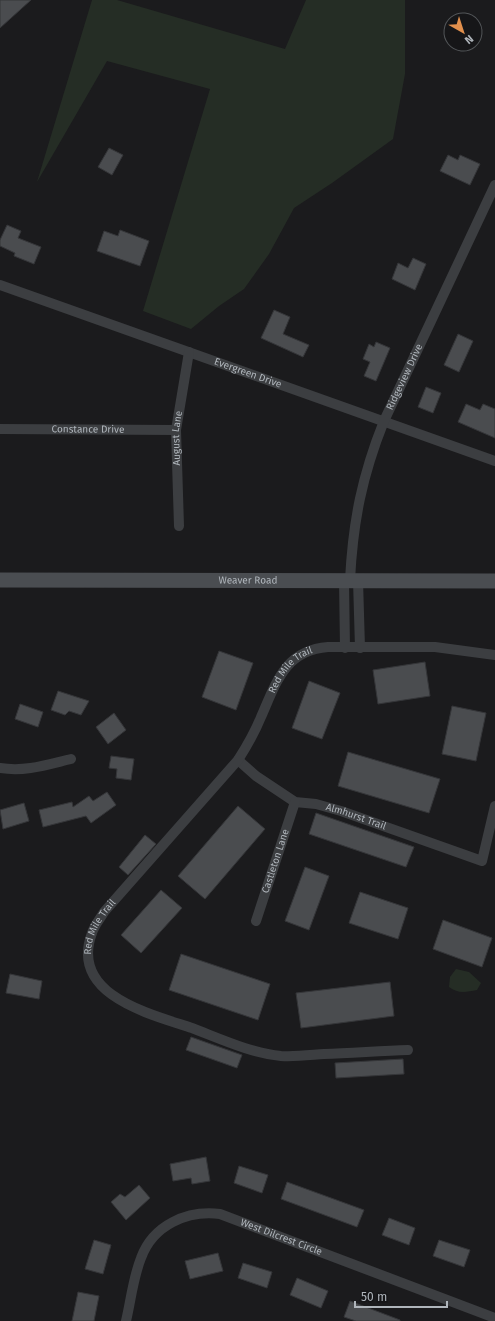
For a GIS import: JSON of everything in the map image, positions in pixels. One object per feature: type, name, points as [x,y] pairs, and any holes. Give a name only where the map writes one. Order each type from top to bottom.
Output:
[{"type":"main road","name":"Weaver Road","points":[[0,580],[495,581]]},
{"type":"street","name":"Ridgeview Drive","points":[[351,580],[352,543],[359,500],[370,456],[384,421],[495,184]]},
{"type":"street","name":"Evergreen Drive","points":[[0,285],[495,461]]},
{"type":"street","name":"August Lane","points":[[179,526],[176,430],[189,352]]},
{"type":"street","name":"Constance Drive","points":[[0,430],[176,430]]},
{"type":"street","points":[[351,580],[360,648]]},
{"type":"street","points":[[345,648],[351,580]]},
{"type":"street","name":"Red Mile Trail","points":[[408,1050],[283,1056],[246,1048],[139,1010],[112,997],[100,986],[95,978],[89,960],[89,941],[92,932],[104,912],[238,760],[253,735],[279,677],[287,666],[304,652],[318,647],[435,647],[495,655]]},
{"type":"street","points":[[0,768],[16,770],[27,769],[70,759]]},
{"type":"street","name":"Almhurst Trail","points":[[238,760],[256,776],[295,802],[316,804],[341,811],[482,861],[495,806]]},
{"type":"street","name":"Castleton Lane","points":[[256,921],[295,802]]},
{"type":"street","name":"West Dilcrest Circle","points":[[126,1321],[137,1271],[145,1248],[153,1237],[174,1221],[185,1216],[210,1213],[220,1214],[495,1318]]},
{"type":"shaded area","points":[[92,0],[117,0],[285,49],[306,0],[405,0],[405,74],[393,139],[332,183],[294,208],[269,254],[244,289],[219,306],[191,329],[143,311],[210,89],[107,61],[37,182]]},
{"type":"shaded area","points":[[456,969],[469,972],[481,983],[477,990],[459,992],[449,987],[450,977]]},
{"type":"building","points":[[0,0],[31,0],[0,28]]},
{"type":"building","points":[[109,148],[123,155],[112,175],[98,167]]},
{"type":"building","points":[[448,155],[458,160],[460,155],[480,164],[470,185],[440,171]]},
{"type":"building","points":[[7,225],[21,231],[18,238],[41,247],[34,264],[14,256],[15,253],[0,246],[0,240]]},
{"type":"building","points":[[120,230],[149,241],[140,266],[97,251],[104,231],[118,236]]},
{"type":"building","points":[[413,258],[426,264],[415,290],[392,279],[398,263],[408,268]]},
{"type":"building","points":[[274,310],[290,317],[283,334],[309,345],[303,357],[261,338]]},
{"type":"building","points":[[458,334],[473,341],[459,372],[444,365]]},
{"type":"building","points":[[376,342],[390,348],[376,381],[364,376],[370,362],[363,359],[369,344],[374,347]]},
{"type":"building","points":[[426,387],[441,393],[433,413],[418,407]]},
{"type":"building","points":[[466,404],[480,410],[483,404],[495,409],[495,438],[458,422]]},
{"type":"building","points":[[219,651],[253,663],[236,710],[202,697]]},
{"type":"building","points":[[425,662],[430,696],[378,704],[373,670]]},
{"type":"building","points":[[309,681],[340,693],[322,739],[292,728]]},
{"type":"building","points":[[58,691],[89,701],[81,715],[69,711],[65,715],[51,710]]},
{"type":"building","points":[[20,704],[43,712],[38,727],[15,719]]},
{"type":"building","points":[[452,706],[486,713],[476,761],[442,754]]},
{"type":"building","points":[[114,713],[126,730],[108,744],[96,727]]},
{"type":"building","points":[[348,752],[440,779],[429,813],[338,786]]},
{"type":"building","points":[[111,756],[134,759],[131,780],[116,778],[117,769],[109,768]]},
{"type":"building","points":[[107,792],[116,805],[91,823],[86,816],[43,827],[39,810],[72,802],[73,807],[89,796],[93,801]]},
{"type":"building","points":[[24,803],[29,821],[3,829],[0,810]]},
{"type":"building","points":[[238,806],[265,829],[205,899],[178,876]]},
{"type":"building","points":[[316,813],[414,847],[406,867],[309,834]]},
{"type":"building","points":[[145,835],[156,844],[128,875],[119,867]]},
{"type":"building","points":[[305,867],[329,876],[309,930],[285,921]]},
{"type":"building","points":[[161,890],[182,908],[141,953],[121,935]]},
{"type":"building","points":[[360,892],[408,908],[398,939],[349,923]]},
{"type":"building","points":[[443,920],[492,938],[482,967],[433,949]]},
{"type":"building","points":[[181,954],[270,984],[258,1020],[169,990]]},
{"type":"building","points":[[10,974],[42,981],[39,999],[6,993]]},
{"type":"building","points":[[390,982],[394,1016],[301,1028],[296,993]]},
{"type":"building","points":[[191,1037],[242,1055],[237,1068],[186,1050]]},
{"type":"building","points":[[403,1059],[404,1074],[336,1078],[335,1063]]},
{"type":"building","points":[[206,1157],[210,1181],[192,1184],[191,1178],[173,1181],[170,1164]]},
{"type":"building","points":[[239,1166],[268,1175],[262,1193],[234,1183]]},
{"type":"building","points":[[287,1182],[364,1210],[357,1227],[281,1199]]},
{"type":"building","points":[[139,1185],[150,1198],[126,1220],[111,1202],[120,1194],[125,1197]]},
{"type":"building","points":[[389,1218],[415,1228],[409,1245],[382,1235]]},
{"type":"building","points":[[94,1240],[111,1245],[103,1274],[85,1269]]},
{"type":"building","points":[[439,1240],[470,1250],[464,1267],[433,1256]]},
{"type":"building","points":[[218,1253],[223,1271],[190,1279],[185,1261]]},
{"type":"building","points":[[243,1263],[272,1272],[267,1288],[238,1278]]},
{"type":"building","points":[[297,1278],[328,1291],[321,1308],[290,1295]]},
{"type":"building","points":[[78,1292],[99,1296],[94,1321],[72,1321]]},
{"type":"building","points":[[350,1301],[400,1321],[356,1321],[344,1317]]}]
